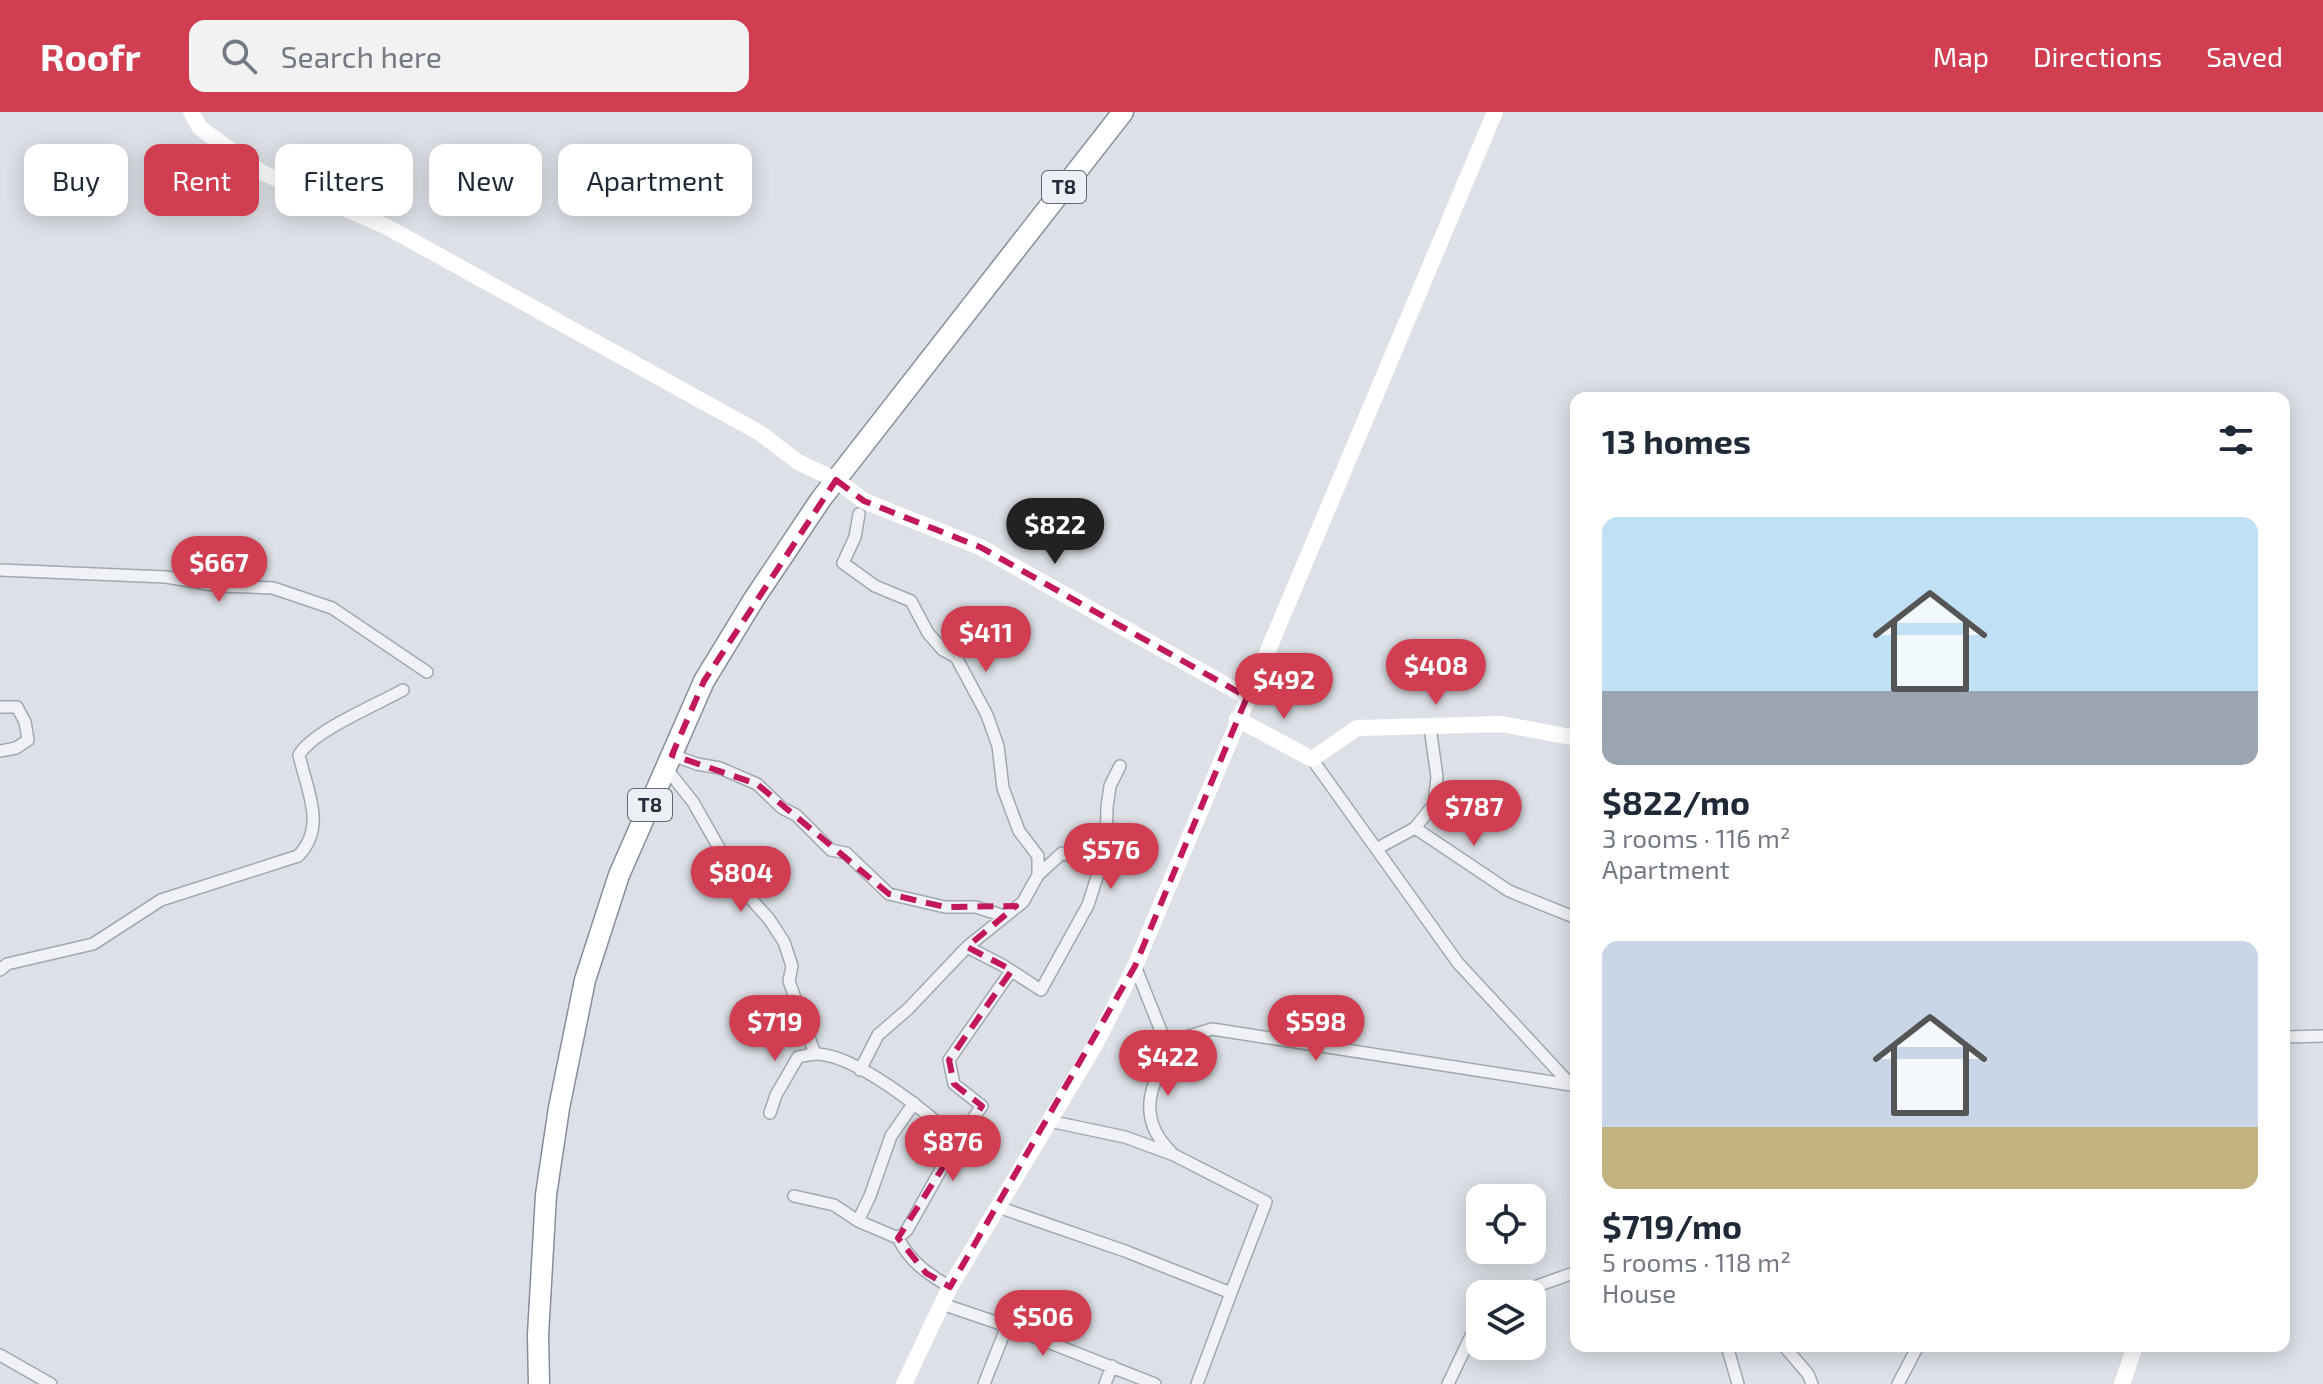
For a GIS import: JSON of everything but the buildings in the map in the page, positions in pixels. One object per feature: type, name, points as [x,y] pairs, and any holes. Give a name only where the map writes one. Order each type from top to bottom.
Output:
[{"type":"highway","name":"T8","points":[[539,1384],[542,1237],[552,1151],[585,980],[619,875],[704,681],[754,599],[836,480],[1123,112]]},
{"type":"street","points":[[191,112],[200,128],[261,172],[387,227],[760,433],[798,462],[836,480],[864,501],[980,547],[1247,697]]},
{"type":"street","points":[[904,1384],[950,1287],[1095,1045],[1135,966],[1495,112]]},
{"type":"street","points":[[859,514],[855,537],[843,563],[875,586],[911,601],[928,633],[943,650],[956,657],[987,715],[998,746],[1003,788],[1019,831],[1038,856],[1038,875]]},
{"type":"street","points":[[0,570],[166,577],[220,586],[273,588],[332,608],[427,672]]},
{"type":"street","points":[[0,970],[7,964],[93,944],[161,900],[298,856],[309,845],[315,825],[299,755],[320,734],[403,690]]},
{"type":"street","points":[[0,707],[17,707],[25,722],[28,740],[16,748],[0,751]]},
{"type":"street","points":[[1237,719],[1312,759],[1458,963],[1570,1079]]},
{"type":"street","points":[[1312,759],[1357,728],[1502,724],[1570,737]]},
{"type":"street","points":[[1378,848],[1415,828],[1434,804],[1437,777],[1430,727]]},
{"type":"street","points":[[669,762],[720,768],[757,784],[782,808],[796,815],[831,850],[846,853],[889,894],[945,907],[976,907],[1004,916]]},
{"type":"street","points":[[669,762],[743,890],[769,919],[784,942],[792,966],[789,981],[815,1054]]},
{"type":"street","points":[[967,947],[1041,990],[1088,905],[1106,849],[1110,786],[1120,766]]},
{"type":"street","points":[[1415,828],[1509,891],[1570,916]]},
{"type":"street","points":[[860,1070],[878,1035],[908,1009],[967,947],[1023,902],[1038,875],[1062,853],[1100,867]]},
{"type":"street","points":[[1135,966],[1163,1036],[1179,1042]]},
{"type":"street","points":[[898,1238],[907,1230],[957,1141],[982,1106],[954,1084],[949,1060],[1011,971]]},
{"type":"street","points":[[1174,1155],[1158,1140],[1149,1118],[1152,1091],[1161,1068],[1179,1042],[1212,1029],[1570,1082]]},
{"type":"street","points":[[2290,1037],[2323,1036]]},
{"type":"street","points":[[770,1113],[776,1095],[798,1057],[815,1054],[833,1057],[860,1070],[914,1103],[957,1141]]},
{"type":"street","points":[[858,1221],[891,1136],[914,1103]]},
{"type":"street","points":[[1049,1121],[1125,1137],[1174,1155],[1266,1202],[1197,1384]]},
{"type":"street","points":[[794,1196],[834,1205],[858,1221],[898,1238],[903,1249],[926,1273],[950,1287]]},
{"type":"street","points":[[998,1207],[1125,1251],[1231,1293]]},
{"type":"street","points":[[1546,1283],[1570,1274]]},
{"type":"street","points":[[942,1304],[1155,1384]]},
{"type":"street","points":[[984,1384],[1007,1326]]},
{"type":"street","points":[[1448,1384],[1466,1346]]},
{"type":"street","points":[[1729,1352],[1738,1384]]},
{"type":"street","points":[[1789,1352],[1810,1379],[1820,1384]]},
{"type":"street","points":[[1898,1384],[1915,1352]]},
{"type":"street","points":[[2122,1384],[2133,1352]]},
{"type":"street","points":[[0,1355],[51,1384]]},
{"type":"street","points":[[1105,1384],[1112,1366]]},
{"type":"highlighted area","points":[[836,480],[864,501],[980,547],[1247,697],[1135,966],[950,1287],[926,1273],[898,1238],[982,1106],[954,1084],[949,1060],[1012,970],[967,947],[1016,906],[945,907],[889,894],[757,784],[672,755],[704,681]]}]
